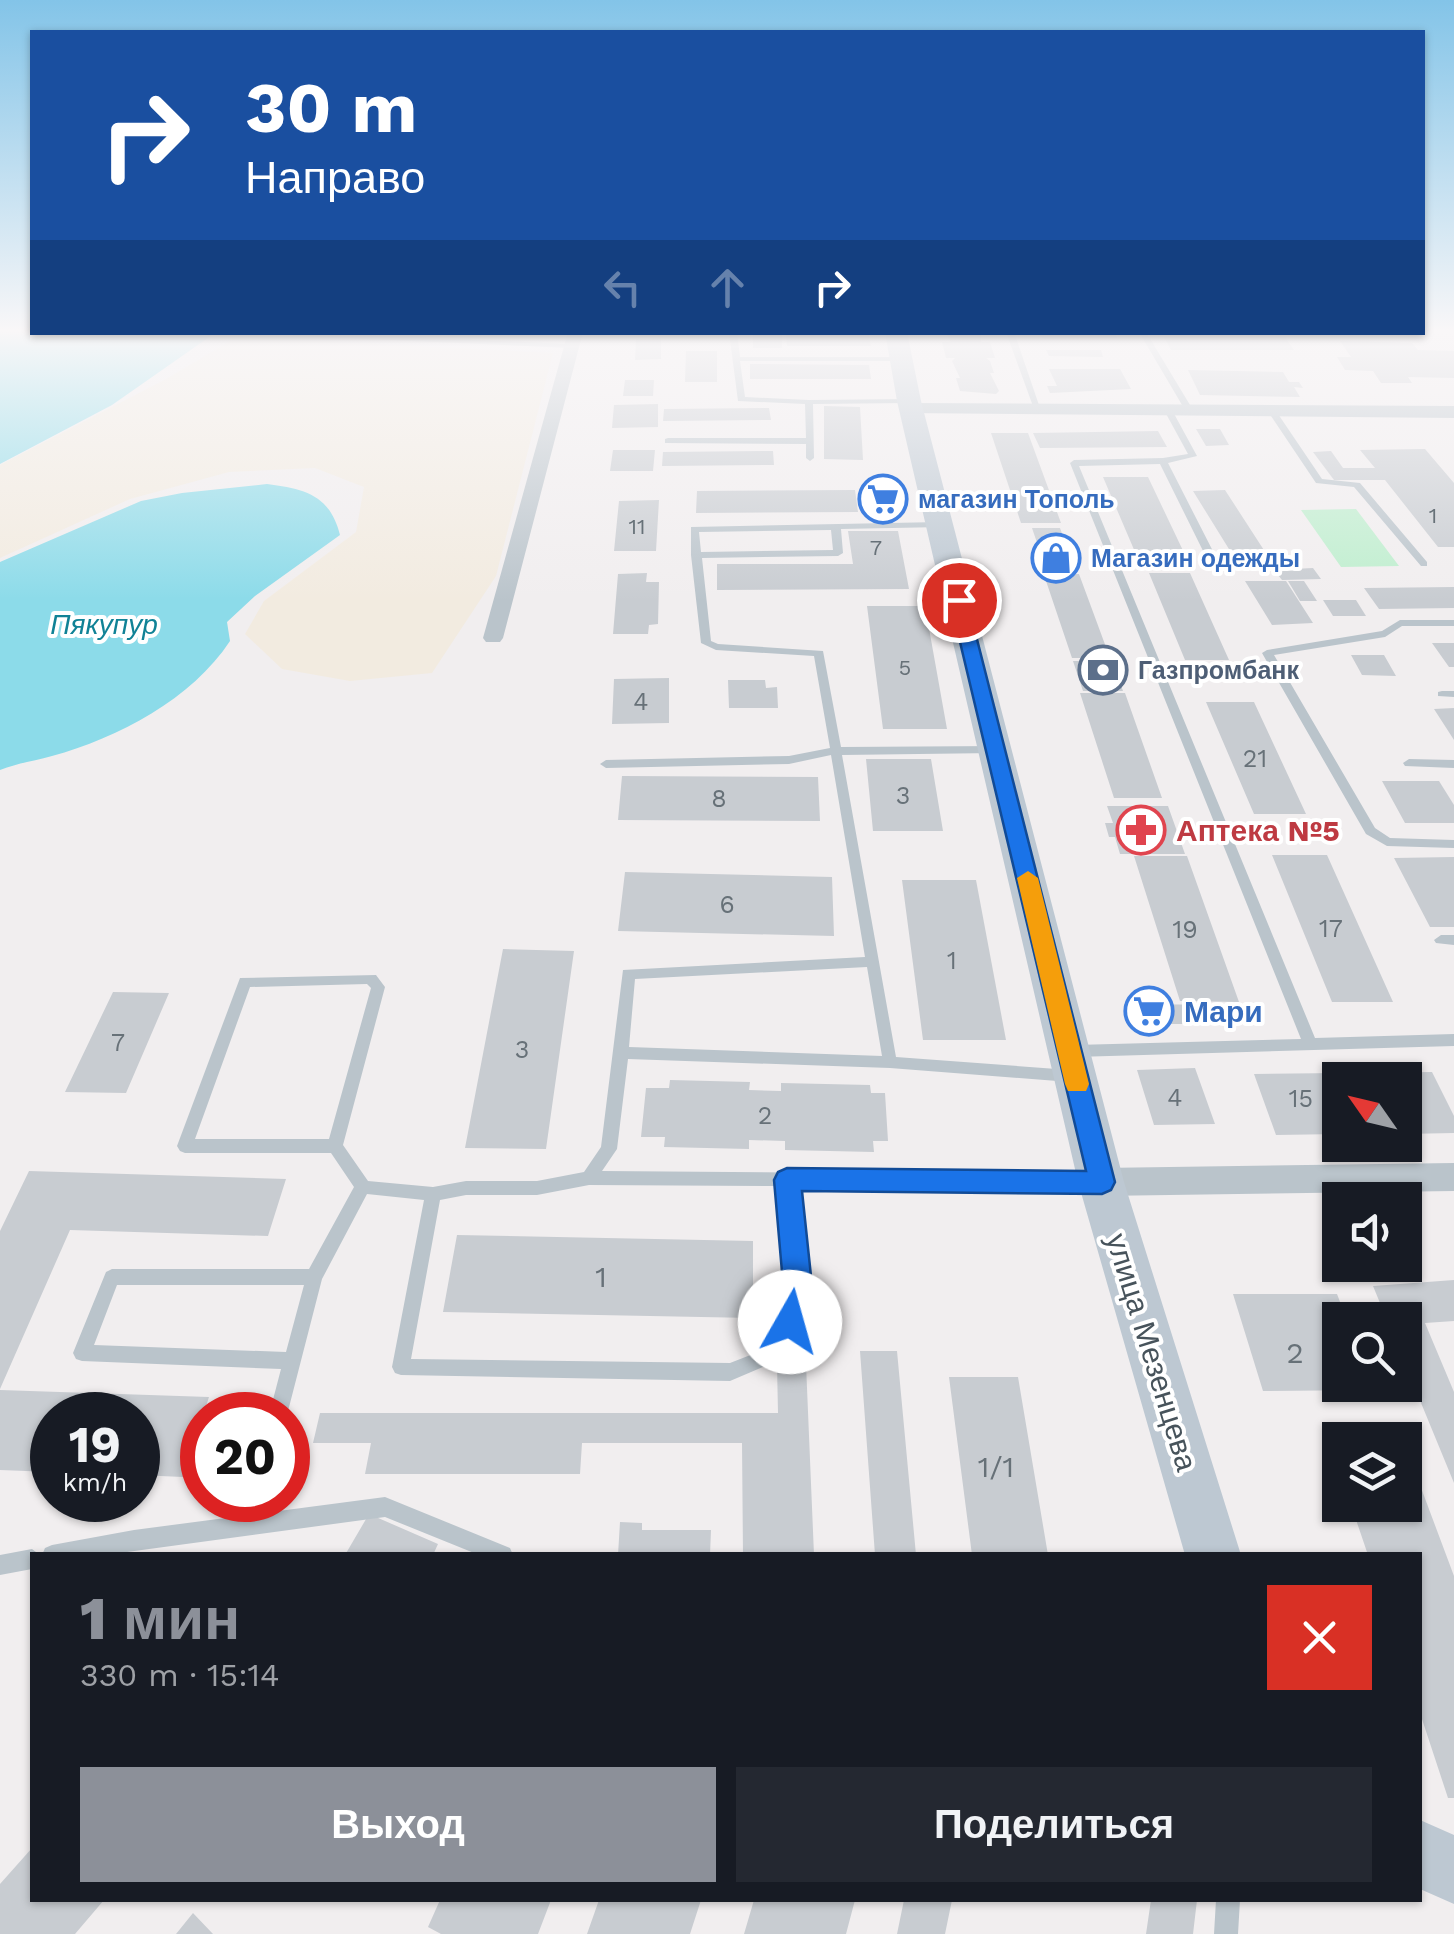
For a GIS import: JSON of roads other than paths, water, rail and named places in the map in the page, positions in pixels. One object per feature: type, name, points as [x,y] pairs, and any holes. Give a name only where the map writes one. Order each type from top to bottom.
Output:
[{"type":"main road","name":"улица Мезенцева","points":[[914,421],[1102,1182],[1212,1552]]},
{"type":"main road","points":[[1422,1854],[1454,1872]]},
{"type":"street","points":[[493,638],[551,421]]},
{"type":"street","points":[[1102,1182],[1454,1177]]},
{"type":"lane","points":[[810,421],[810,458]]},
{"type":"lane","points":[[1182,421],[1193,456],[1163,462],[1074,463],[1310,1043]]},
{"type":"lane","points":[[1279,421],[1318,480],[1356,485],[1372,498],[1424,564]]},
{"type":"lane","points":[[668,441],[810,440]]},
{"type":"lane","points":[[1163,462],[1214,564]]},
{"type":"lane","points":[[890,1062],[819,653],[716,647],[706,642],[694,529],[940,525]]},
{"type":"lane","points":[[696,554],[838,553],[836,526]]},
{"type":"lane","points":[[1454,622],[1400,623],[1384,634],[1267,653],[1370,830],[1388,842],[1454,844]]},
{"type":"lane","points":[[606,764],[789,760],[835,751],[996,749]]},
{"type":"lane","points":[[1409,763],[1454,764]]},
{"type":"lane","points":[[588,1178],[609,1149],[628,974],[871,962]]},
{"type":"lane","points":[[371,979],[378,987],[334,1146],[186,1146],[245,982],[371,979]]},
{"type":"lane","points":[[621,1053],[1073,1064],[1310,1043],[1454,1040]]},
{"type":"lane","points":[[334,1146],[364,1187],[433,1194],[466,1188],[538,1188],[588,1178],[1102,1182]]},
{"type":"lane","points":[[433,1194],[401,1367],[730,1372],[782,1350],[798,1295],[787,1180]]},
{"type":"lane","points":[[284,1392],[314,1277],[364,1187]]},
{"type":"lane","points":[[292,1362],[82,1354],[112,1277],[314,1277]]},
{"type":"lane","points":[[68,1552],[385,1507],[496,1552]]},
{"type":"lane","points":[[0,1565],[30,1559]]},
{"type":"lane","points":[[1226,1934],[1228,1902]]},
{"type":"water","points":[[0,421],[81,421],[0,464]]},
{"type":"water","name":"Пякупур","points":[[267,484],[314,496],[330,511],[340,535],[255,596],[227,622],[230,641],[214,662],[152,714],[102,739],[0,770],[0,562],[141,501]]},
{"type":"place","name":"магазин Тополь","points":[[883,499]]},
{"type":"place","name":"Магазин одежды","points":[[1056,558]]},
{"type":"place","name":"Газпромбанк","points":[[1103,670]]},
{"type":"place","name":"Аптека №5","points":[[1141,830]]},
{"type":"place","name":"Мари","points":[[1149,1011]]}]
